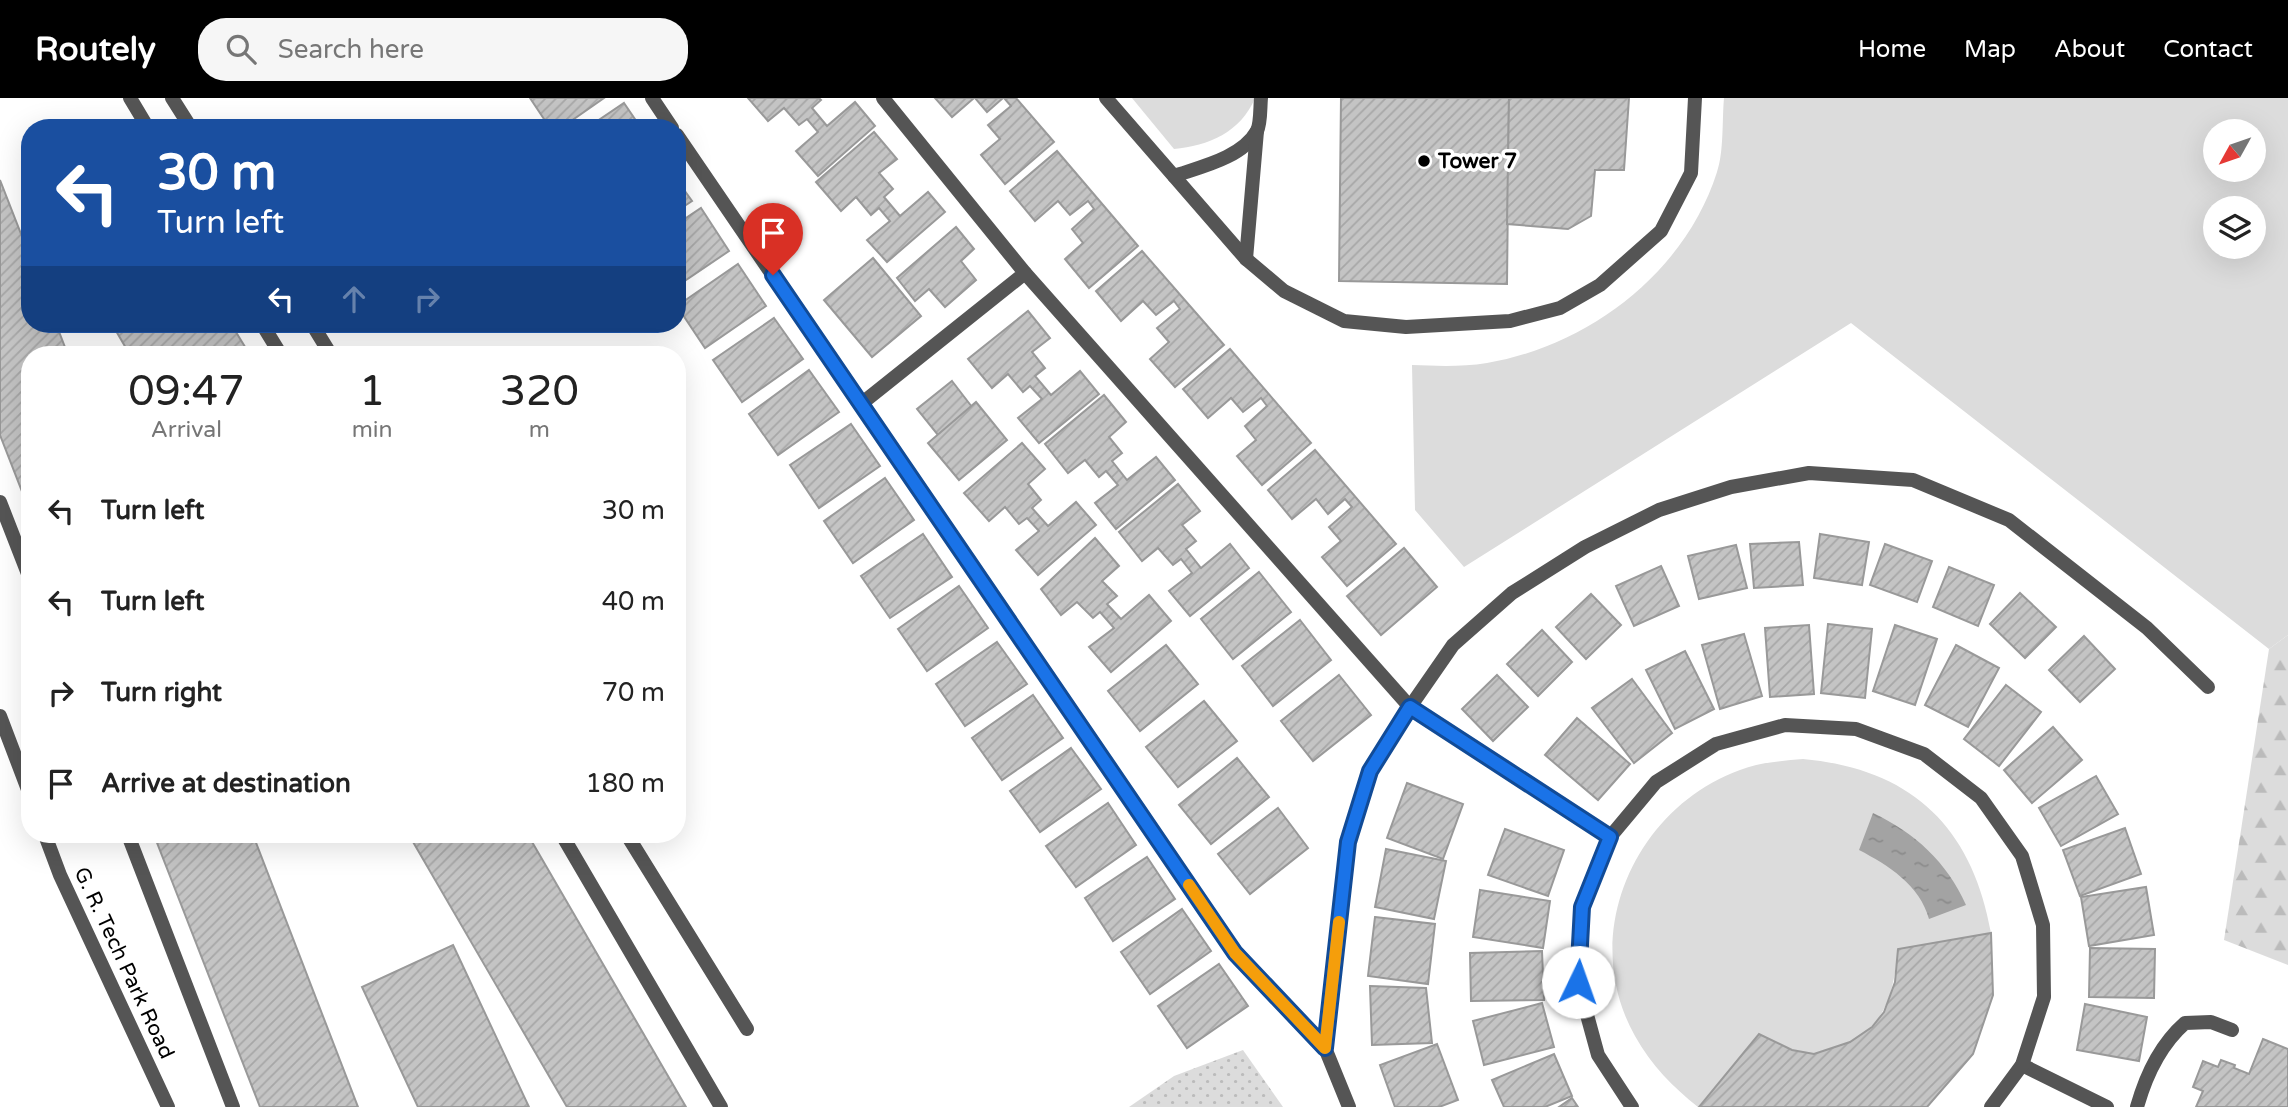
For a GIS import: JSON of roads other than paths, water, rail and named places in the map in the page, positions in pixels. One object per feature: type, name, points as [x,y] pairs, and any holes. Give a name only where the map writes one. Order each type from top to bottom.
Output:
[{"type":"street","points":[[130,98],[143,119]]},
{"type":"street","points":[[172,98],[185,119]]},
{"type":"street","points":[[652,98],[667,119]]},
{"type":"street","points":[[883,98],[1025,273],[1410,707],[1610,837]]},
{"type":"street","points":[[1106,98],[1246,260],[1284,291],[1344,321],[1406,327],[1510,321],[1560,308],[1600,285],[1661,231],[1691,173],[1695,98]]},
{"type":"street","points":[[1246,260],[1261,98]]},
{"type":"street","points":[[1174,176],[1216,161],[1241,148],[1257,131]]},
{"type":"street","points":[[686,148],[1235,953],[1325,1048],[1349,1107]]},
{"type":"street","points":[[861,404],[1025,273]]},
{"type":"street","points":[[1325,1048],[1348,842],[1370,771],[1453,645],[1512,593],[1585,547],[1659,510],[1731,487],[1809,473],[1913,480],[2010,520],[2147,628],[2208,687]]},
{"type":"street","points":[[0,502],[21,556]]},
{"type":"street","points":[[0,716],[21,771]]},
{"type":"street","points":[[1632,1107],[1598,1055],[1578,982],[1582,907],[1610,837],[1656,782],[1716,744],[1785,725],[1856,729],[1924,754],[1981,798],[2021,856],[2043,925],[2044,997],[2022,1065],[1991,1107]]},
{"type":"street","name":"G. R. Tech Park Road","points":[[48,843],[60,875],[168,1107]]},
{"type":"street","points":[[131,843],[233,1107]]},
{"type":"street","points":[[567,843],[721,1107]]},
{"type":"street","points":[[632,843],[747,1029]]},
{"type":"street","points":[[2137,1107],[2146,1077],[2174,1032],[2185,1023],[2211,1022],[2232,1030]]},
{"type":"street","points":[[2022,1065],[2107,1107]]},
{"type":"water","points":[[1873,813],[1903,830],[1928,850],[1949,875],[1966,905],[1929,919],[1918,896],[1902,877],[1859,850]]},
{"type":"place","name":"Tower 7","points":[[1424,161]]}]
